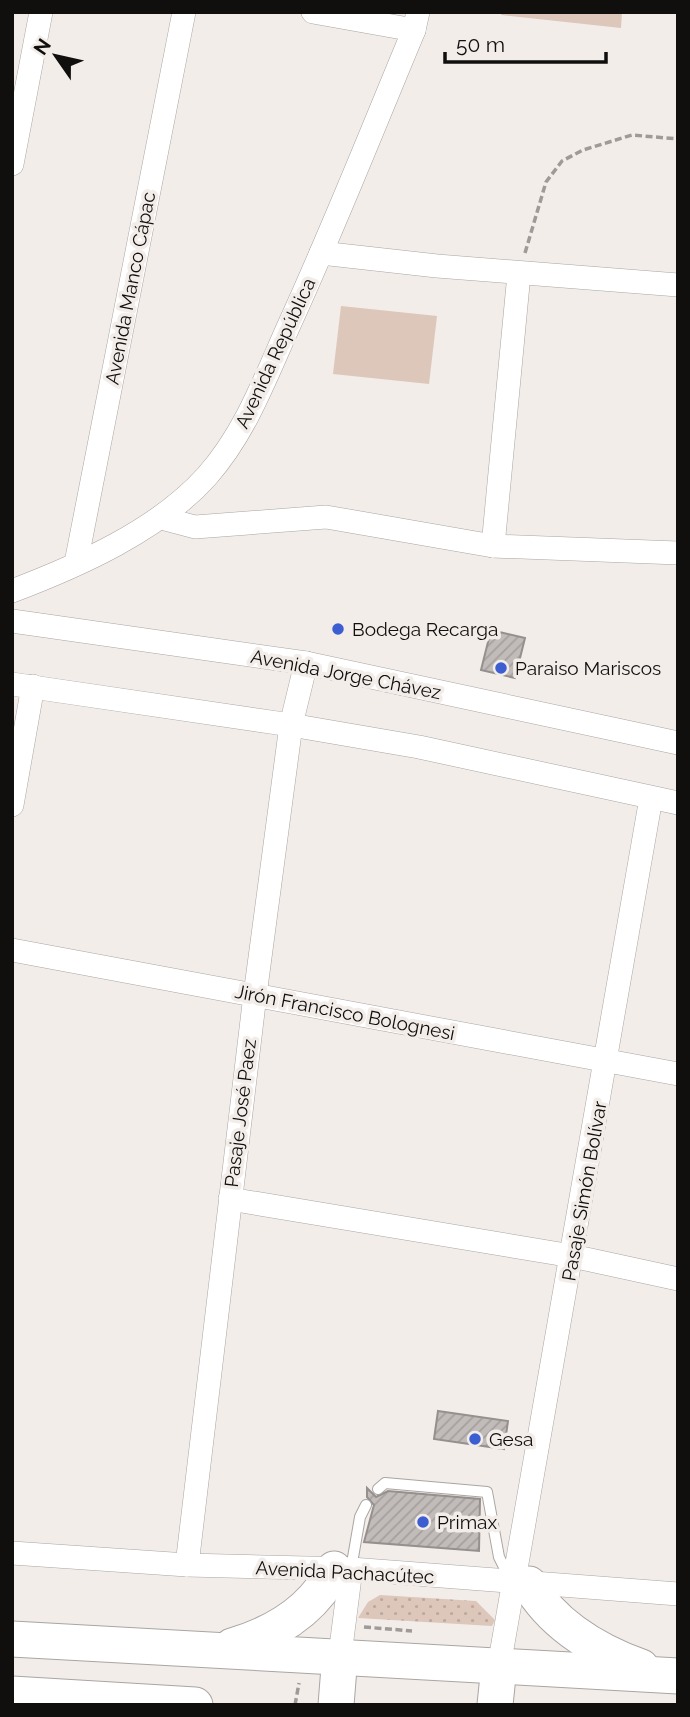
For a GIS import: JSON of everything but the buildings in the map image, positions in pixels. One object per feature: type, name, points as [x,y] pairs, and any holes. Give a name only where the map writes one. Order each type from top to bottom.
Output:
[{"type":"main road","points":[[207,1652],[255,1639],[300,1614],[342,1569]]},
{"type":"main road","points":[[521,1584],[577,1635],[610,1654],[671,1676]]},
{"type":"main road","points":[[12,1639],[207,1652],[340,1655],[671,1676]]},
{"type":"main road","points":[[336,1705],[340,1655]]},
{"type":"main road","points":[[495,1705],[499,1666]]},
{"type":"main road","points":[[12,1694],[195,1705]]},
{"type":"street","points":[[12,164],[41,12]]},
{"type":"street","name":"Avenida Manco Cápac","points":[[76,563],[184,12]]},
{"type":"street","points":[[313,12],[416,21]]},
{"type":"street","name":"Avenida República","points":[[12,591],[76,563],[161,518],[206,477],[242,428],[321,253],[416,21]]},
{"type":"street","points":[[321,253],[519,274],[678,285]]},
{"type":"street","points":[[493,546],[519,274]]},
{"type":"street","points":[[161,518],[195,527],[326,517],[493,546],[678,554]]},
{"type":"street","name":"Avenida Jorge Chávez","points":[[12,621],[306,663],[678,743]]},
{"type":"street","name":"Pasaje José Paez","points":[[187,1565],[255,995],[291,725],[306,663]]},
{"type":"street","points":[[12,804],[23,685],[419,747],[678,803]]},
{"type":"street","name":"Pasaje Simón Bolívar","points":[[499,1666],[521,1584],[572,1256],[652,798]]},
{"type":"street","name":"Jirón Francisco Bolognesi","points":[[12,950],[678,1074]]},
{"type":"street","points":[[230,1199],[572,1256],[678,1279]]},
{"type":"street","name":"Avenida Pachacútec","points":[[12,1553],[187,1565],[342,1569],[678,1594]]},
{"type":"street","points":[[340,1655],[342,1569]]},
{"type":"lane","points":[[378,1489],[385,1483],[487,1492],[486,1526],[499,1557],[521,1584]]},
{"type":"lane","points":[[342,1569],[366,1506]]},
{"type":"path","points":[[519,274],[546,182],[562,161],[583,150],[632,135],[678,139]]},
{"type":"shaded area","points":[[501,12],[622,12],[621,28],[501,15]]},
{"type":"shaded area","points":[[341,306],[437,316],[429,384],[333,374]]},
{"type":"shaded area","points":[[380,1595],[476,1601],[495,1620],[492,1626],[358,1618],[368,1602]]},
{"type":"place","name":"Bodega Recarga","points":[[338,629]]},
{"type":"place","name":"Paraiso Mariscos","points":[[501,668]]},
{"type":"place","name":"Gesa","points":[[475,1439]]},
{"type":"place","name":"Primax","points":[[423,1522]]}]
